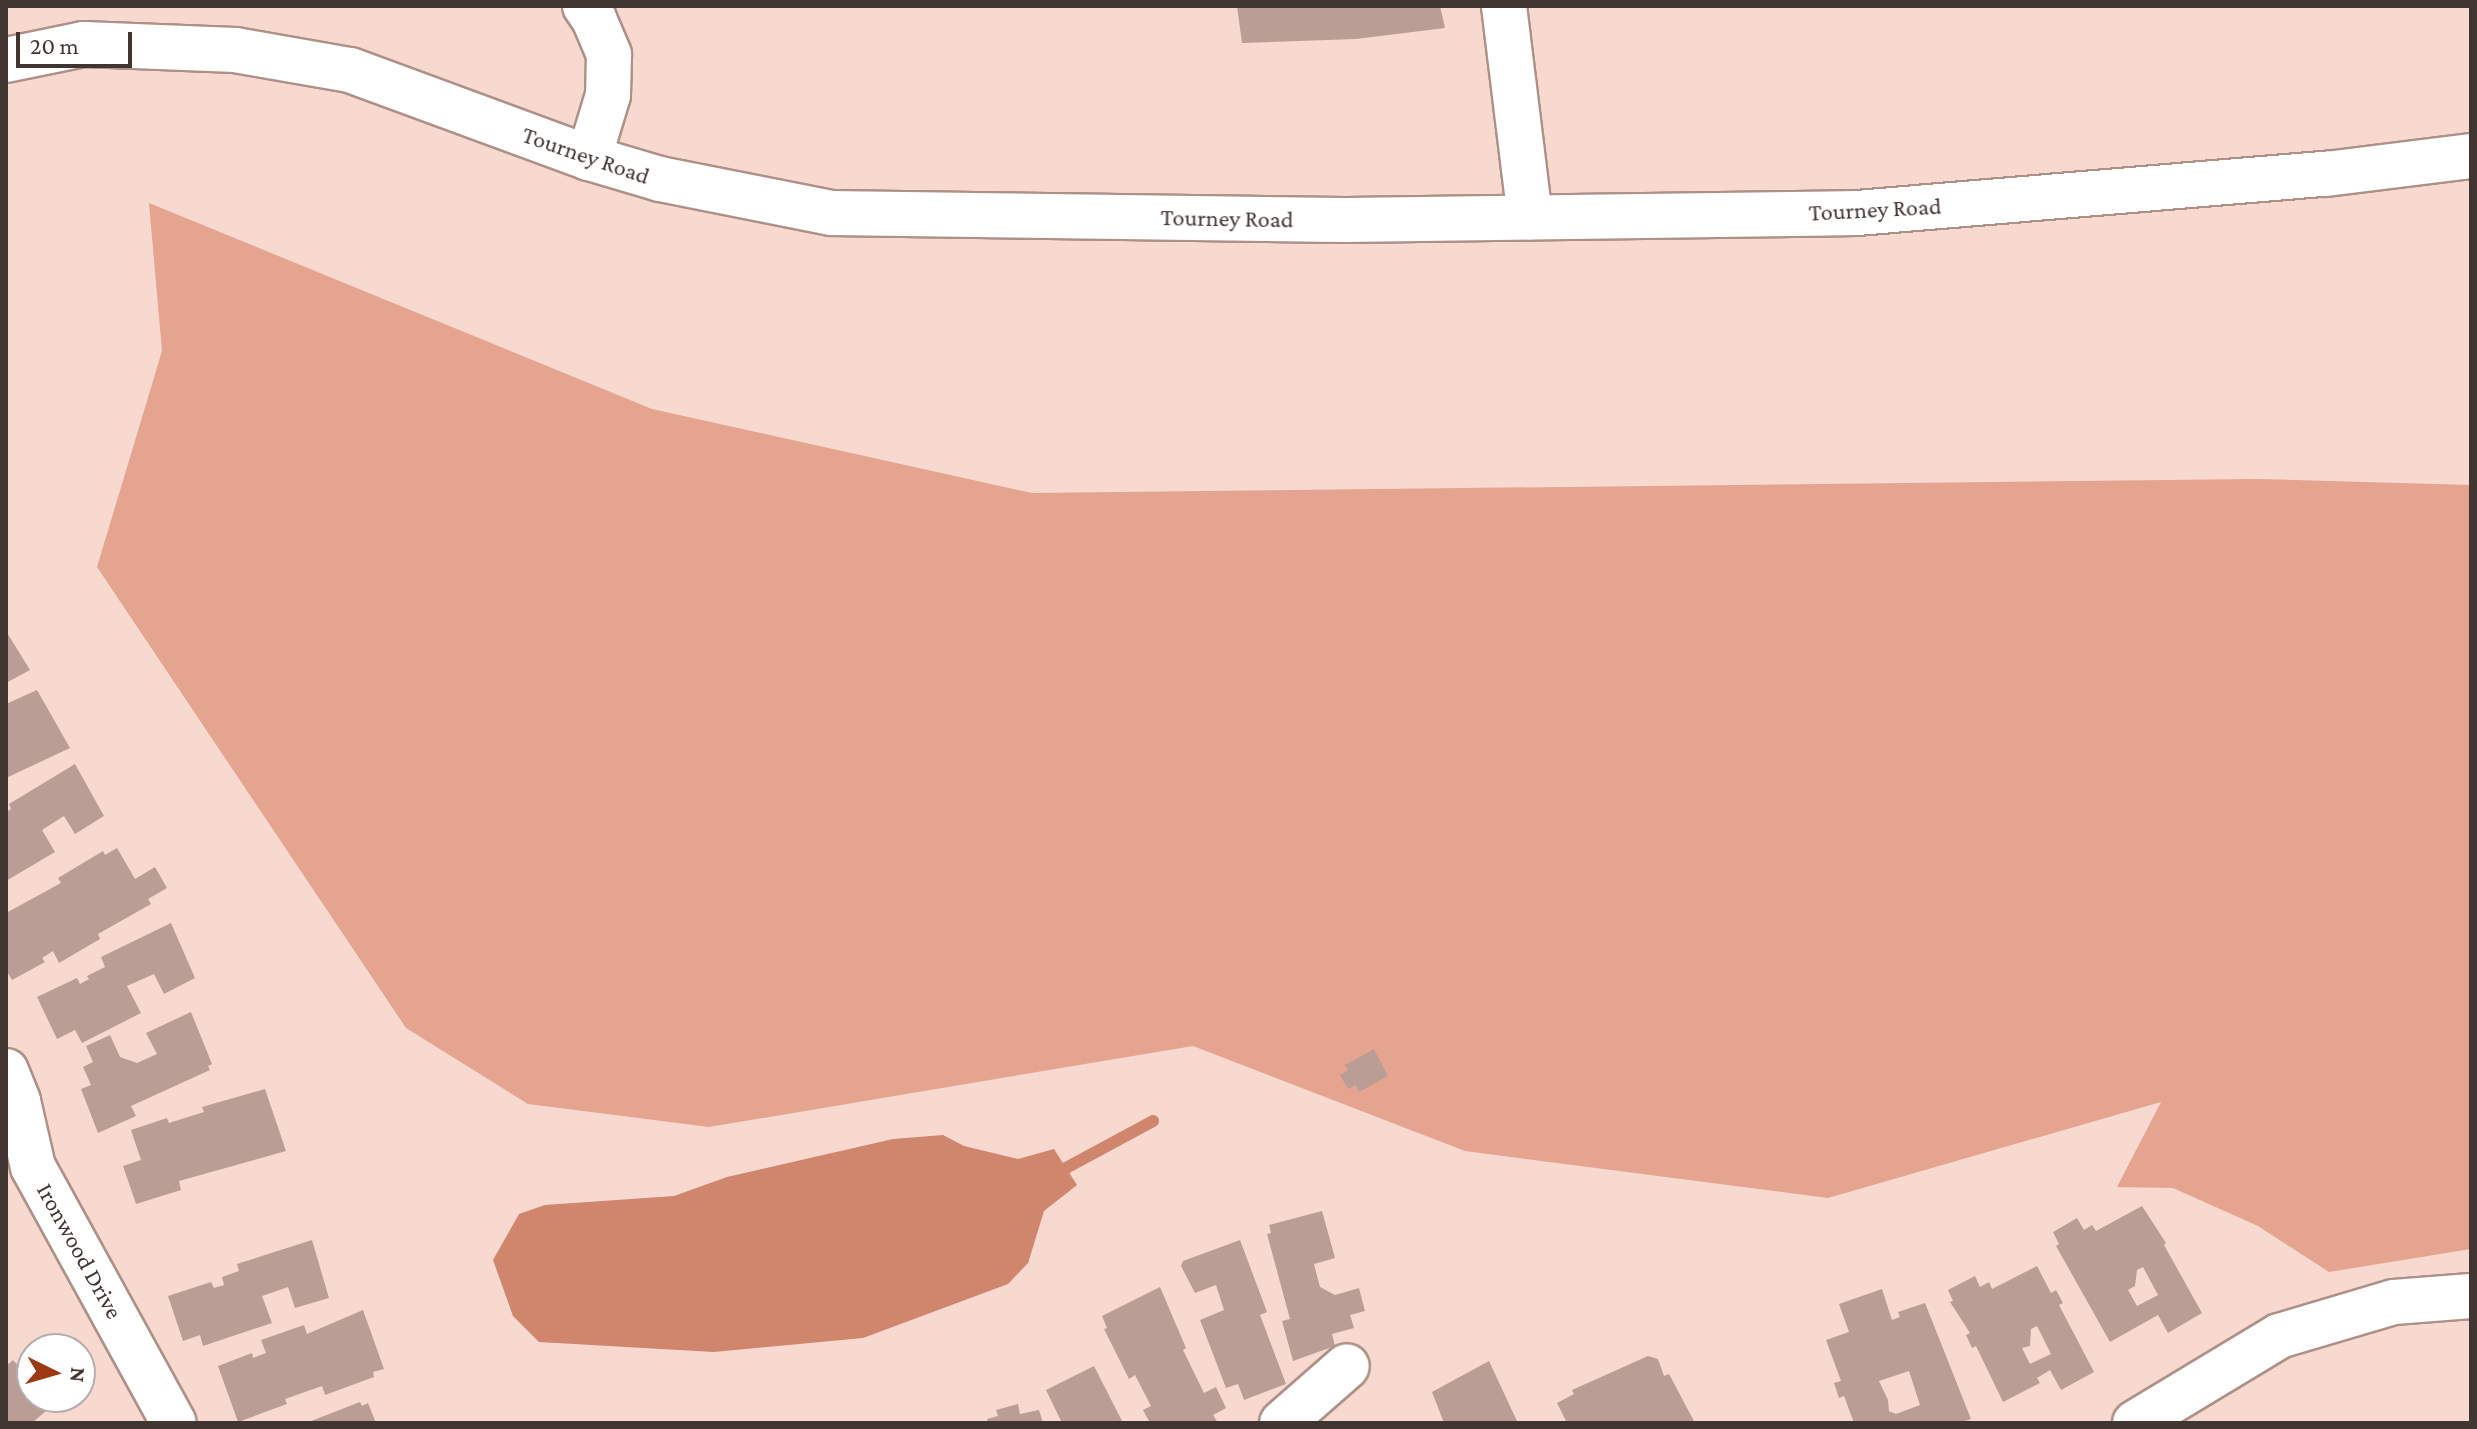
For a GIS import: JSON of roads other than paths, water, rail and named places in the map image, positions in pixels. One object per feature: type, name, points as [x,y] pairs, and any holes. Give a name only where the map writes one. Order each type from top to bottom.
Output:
[{"type":"street","points":[[585,6],[609,55],[608,95],[589,158]]},
{"type":"street","points":[[1504,6],[1530,217]]},
{"type":"street","name":"Tourney Road","points":[[6,60],[84,44],[235,50],[350,70],[589,158],[660,179],[831,213],[1346,220],[1857,213],[2326,174],[2471,156]]},
{"type":"street","name":"Ironwood Drive","points":[[6,1071],[18,1101],[20,1173],[174,1423]]},
{"type":"street","points":[[2135,1423],[2279,1336],[2394,1302],[2471,1296]]},
{"type":"street","points":[[1282,1423],[1347,1366]]},
{"type":"waterway","points":[[1066,1168],[1153,1121]]}]
